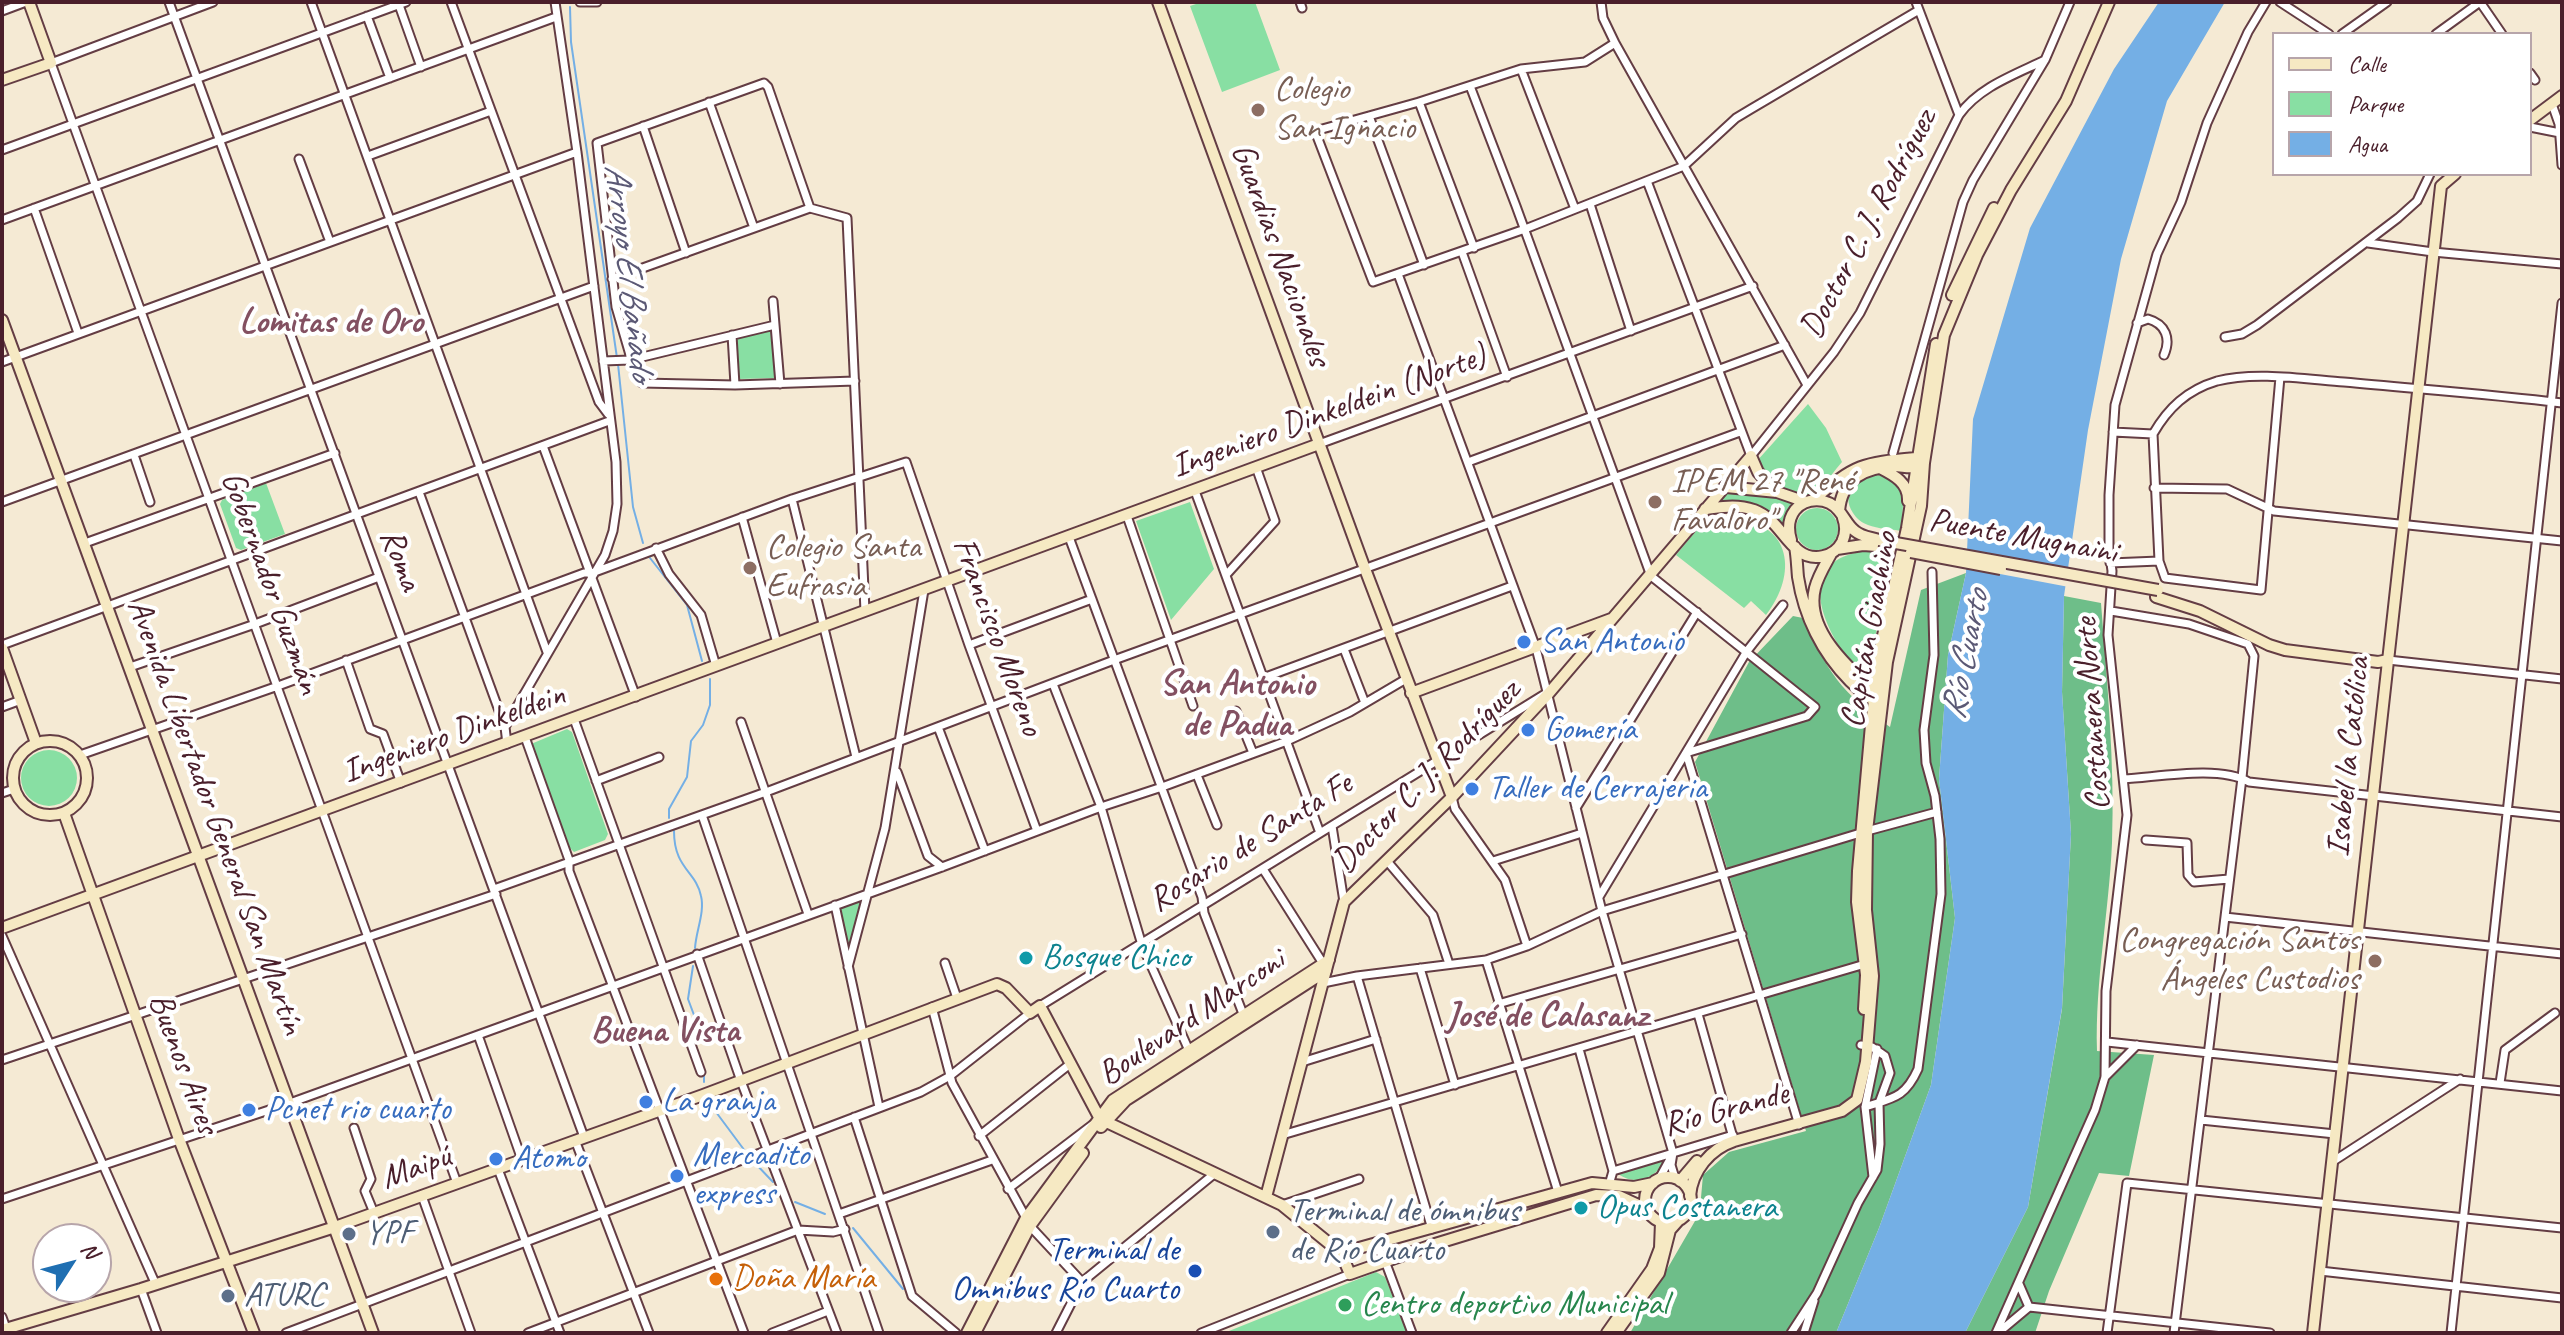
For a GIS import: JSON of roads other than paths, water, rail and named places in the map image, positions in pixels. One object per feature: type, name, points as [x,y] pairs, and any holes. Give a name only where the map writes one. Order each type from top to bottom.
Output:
[{"type":"main road","name":"Gobernador Guzmán","points":[[27,2],[51,63]]},
{"type":"main road","name":"Guardias Nacionales","points":[[1158,2],[1365,569],[1452,797]]},
{"type":"main road","points":[[1919,463],[1933,358],[1950,301],[1980,232],[2013,172],[2055,109],[2101,2]]},
{"type":"main road","name":"Capitán Giachino","points":[[1851,1097],[1868,1047],[1865,964],[1857,902],[1878,698],[1880,649],[1944,335],[1977,255],[2011,190],[2066,101],[2109,2]]},
{"type":"main road","points":[[2,80],[51,63]]},
{"type":"main road","points":[[2532,119],[2562,97]]},
{"type":"main road","name":"Isabel la Católica","points":[[2313,1333],[2433,252],[2441,186],[2453,176]]},
{"type":"main road","name":"Avenida Libertador General San Martín","points":[[2,320],[373,1333]]},
{"type":"main road","name":"Ingeniero Dinkeldein (Norte)","points":[[924,590],[1319,444]]},
{"type":"main road","points":[[1751,456],[1758,472],[1777,492]]},
{"type":"main road","name":"Doctor C. J. Rodríguez","points":[[1344,902],[1452,797],[1549,693],[1751,456]]},
{"type":"main road","points":[[1878,698],[1848,670],[1833,649],[1815,612],[1815,587],[1844,537],[1841,514],[1846,485],[1856,477],[1880,468],[1919,463]]},
{"type":"main road","points":[[1878,698],[1865,695],[1838,668],[1819,640],[1800,589],[1789,523],[1798,507],[1841,475],[1864,465],[1919,463]]},
{"type":"main road","name":"Capitán Giachino","points":[[1878,698],[1919,518],[1919,463]]},
{"type":"main road","points":[[1880,468],[1900,480],[1908,494],[1907,528]]},
{"type":"main road","points":[[1726,487],[1777,492],[1809,501],[1828,502],[1852,529],[1878,543]]},
{"type":"main road","points":[[1705,509],[1732,506],[1755,511],[1770,519],[1800,552],[1815,557],[1878,543]]},
{"type":"main road","name":"Puente Mugnaini","points":[[1878,543],[2157,593],[2217,611],[2271,639],[2388,660]]},
{"type":"main road","name":"Ingeniero Dinkeldein","points":[[2,928],[924,590]]},
{"type":"main road","points":[[1411,693],[1613,618]]},
{"type":"main road","points":[[2,646],[36,743]]},
{"type":"main road","points":[[48,740],[60,742],[80,755],[87,773],[85,793],[73,808],[52,816],[28,809],[19,800],[12,778],[19,757],[36,743],[48,740]]},
{"type":"main road","name":"Buenos Aires","points":[[64,813],[179,1139],[254,1333]]},
{"type":"main road","name":"Capitán Giachino","points":[[1798,1122],[1842,1111],[1857,1100],[1862,1083],[1873,976],[1866,910],[1863,832]]},
{"type":"main road","points":[[1266,1197],[1344,902]]},
{"type":"main road","name":"Boulevard Marconi","points":[[967,1333],[1028,1222],[1102,1120],[1113,1100],[1326,965]]},
{"type":"main road","name":"Maipú","points":[[4,1327],[156,1285],[335,1227],[741,1081],[997,984],[1035,1009]]},
{"type":"main road","points":[[1035,1009],[1102,1120],[1282,1205],[1341,1253],[1350,1274]]},
{"type":"main road","name":"Río Grande","points":[[1734,1138],[1798,1122],[1837,1107],[1851,1097]]},
{"type":"main road","points":[[1607,1333],[1652,1269],[1660,1248],[1661,1222],[1647,1209],[1645,1195],[1656,1181],[1678,1180],[1709,1150],[1734,1138]]},
{"type":"main road","points":[[1616,1333],[1659,1273],[1668,1235],[1689,1209],[1691,1182],[1699,1168],[1734,1138]]},
{"type":"main road","points":[[1678,1180],[1690,1196]]},
{"type":"main road","name":"Río Grande","points":[[1350,1274],[1608,1188],[1634,1187],[1656,1181]]},
{"type":"main road","name":"Río Grande","points":[[1341,1253],[1592,1183],[1647,1209]]},
{"type":"main road","points":[[1661,1222],[1678,1220]]},
{"type":"main road","name":"Boulevard Marconi","points":[[975,1333],[1028,1222]]},
{"type":"street","points":[[2,11],[27,2]]},
{"type":"street","name":"Roma","points":[[169,2],[495,892],[603,1212],[649,1333]]},
{"type":"street","points":[[51,63],[213,2]]},
{"type":"street","points":[[311,2],[547,652]]},
{"type":"street","points":[[451,2],[599,402],[609,418]]},
{"type":"street","points":[[505,727],[605,555],[617,504],[606,362],[555,2]]},
{"type":"street","points":[[580,3],[597,2]]},
{"type":"street","points":[[1601,2],[1603,18],[1615,43],[1807,385]]},
{"type":"street","points":[[1893,453],[1963,202],[2045,60],[2070,2]]},
{"type":"street","name":"Costanera Norte","points":[[1997,1333],[2095,1110],[2105,1077],[2106,991],[2127,815],[2108,635],[2111,611],[2109,495],[2115,405],[2157,254],[2181,202],[2207,123],[2248,32],[2266,2]]},
{"type":"street","points":[[2280,2],[2326,32]]},
{"type":"street","points":[[2345,32],[2387,2]]},
{"type":"street","points":[[2439,32],[2480,2],[2501,32]]},
{"type":"street","points":[[2,150],[402,3],[421,67]]},
{"type":"street","points":[[1615,43],[1585,62],[1521,69],[1315,131],[1373,282],[1525,229],[1684,166],[1736,118],[1917,6],[1959,115]]},
{"type":"street","points":[[367,16],[390,78]]},
{"type":"street","points":[[2,220],[556,17]]},
{"type":"street","name":"Doctor C. J. Rodríguez","points":[[1751,456],[1834,352],[1860,313],[1968,101],[2045,60]]},
{"type":"street","name":"Gobernador Guzmán","points":[[51,63],[414,1057],[457,1183]]},
{"type":"street","points":[[1521,69],[1575,209]]},
{"type":"street","points":[[810,208],[764,83],[597,143],[612,279],[626,360],[637,379],[642,383],[735,385],[855,381]]},
{"type":"street","points":[[1470,86],[1651,576],[1815,707],[1807,716],[1686,753]]},
{"type":"street","points":[[709,102],[754,228]]},
{"type":"street","points":[[1419,102],[1474,248]]},
{"type":"street","points":[[2552,104],[2558,116],[2562,165]]},
{"type":"street","points":[[368,156],[491,111]]},
{"type":"street","points":[[1369,116],[1424,265]]},
{"type":"street","points":[[643,126],[686,253]]},
{"type":"street","points":[[2532,127],[2560,133]]},
{"type":"street","points":[[2,362],[577,152]]},
{"type":"street","points":[[299,159],[330,242]]},
{"type":"street","points":[[2225,337],[2242,334],[2257,325],[2368,243],[2417,201],[2429,176]]},
{"type":"street","points":[[1647,181],[1751,456]]},
{"type":"street","points":[[1590,204],[1631,331]]},
{"type":"street","points":[[34,208],[78,333]]},
{"type":"street","points":[[612,279],[810,208],[847,218],[865,611]]},
{"type":"street","points":[[2368,243],[2562,264]]},
{"type":"street","points":[[1462,252],[1507,377]]},
{"type":"street","points":[[1398,274],[1536,648],[1602,911],[1673,1153],[1671,1165],[1678,1180]]},
{"type":"street","points":[[2,502],[594,286]]},
{"type":"street","name":"Ingeniero Dinkeldein (Norte)","points":[[1319,444],[1753,286]]},
{"type":"street","points":[[773,301],[780,384]]},
{"type":"street","points":[[2451,1333],[2562,303]]},
{"type":"street","points":[[2137,323],[2148,319],[2162,326],[2168,337],[2164,355]]},
{"type":"street","points":[[606,362],[775,325]]},
{"type":"street","points":[[732,335],[735,385]]},
{"type":"street","points":[[1468,462],[1785,345]]},
{"type":"street","points":[[2280,377],[2261,590],[2170,579],[2162,573],[2159,561],[2153,434],[2178,401],[2202,387],[2226,379],[2280,377],[2562,403]]},
{"type":"street","points":[[2,646],[107,604],[482,469],[609,418]]},
{"type":"street","points":[[2,1060],[495,892],[569,860],[766,792],[1114,660],[1740,432]]},
{"type":"street","points":[[2113,432],[2153,434]]},
{"type":"street","points":[[543,446],[636,697]]},
{"type":"street","points":[[85,543],[335,453]]},
{"type":"street","points":[[134,455],[150,502]]},
{"type":"street","name":"Francisco Moreno","points":[[857,478],[906,462],[1037,831]]},
{"type":"street","points":[[1226,575],[1275,521],[1256,467]]},
{"type":"street","points":[[80,755],[857,478]]},
{"type":"street","points":[[2154,488],[2227,489],[2267,509],[2562,541]]},
{"type":"street","points":[[1195,491],[1320,833]]},
{"type":"street","points":[[419,492],[505,727],[507,744]]},
{"type":"street","points":[[792,499],[856,757]]},
{"type":"street","points":[[1127,516],[1193,706]]},
{"type":"street","points":[[742,517],[777,643]]},
{"type":"street","points":[[1069,537],[1245,1018]]},
{"type":"street","points":[[656,548],[669,574],[701,615],[716,666]]},
{"type":"street","points":[[2110,563],[2159,561]]},
{"type":"street","points":[[1865,1107],[1891,1101],[1914,1078],[1921,1052],[1941,894],[1937,812],[1926,763],[1924,730],[1934,655],[1932,572]]},
{"type":"street","points":[[130,667],[379,577]]},
{"type":"street","points":[[1263,678],[1512,586]]},
{"type":"street","points":[[848,967],[885,828],[924,590]]},
{"type":"street","points":[[969,645],[1092,599]]},
{"type":"street","points":[[1599,897],[1747,651],[1783,605]]},
{"type":"street","points":[[2111,611],[2189,624],[2248,644],[2254,656],[2174,1333]]},
{"type":"street","points":[[1575,808],[1697,612]]},
{"type":"street","points":[[1344,649],[1365,703]]},
{"type":"street","points":[[346,660],[370,729],[383,734],[401,783]]},
{"type":"street","points":[[2388,660],[2562,679]]},
{"type":"street","points":[[2,1199],[290,1103],[1101,807],[1197,775],[1287,741],[1406,679]]},
{"type":"street","points":[[1053,684],[1101,807],[1142,945],[1190,1053]]},
{"type":"street","name":"Rosario de Santa Fe","points":[[286,1333],[921,1092],[950,1076],[1035,1009],[1549,693]]},
{"type":"street","points":[[2,707],[21,700]]},
{"type":"street","points":[[1236,711],[1253,753]]},
{"type":"street","points":[[574,719],[701,1072]]},
{"type":"street","points":[[741,722],[808,914]]},
{"type":"street","points":[[938,727],[985,851]]},
{"type":"street","points":[[525,737],[569,860],[569,871],[744,1333]]},
{"type":"street","points":[[1686,753],[1798,1122]]},
{"type":"street","points":[[596,781],[659,757]]},
{"type":"street","points":[[896,770],[928,856],[942,867]]},
{"type":"street","points":[[2124,779],[2195,774],[2242,778],[2249,782],[2562,817]]},
{"type":"street","points":[[1197,775],[1217,825]]},
{"type":"street","points":[[2,793],[14,789]]},
{"type":"street","points":[[1452,797],[1455,809],[1505,880],[1527,946]]},
{"type":"street","points":[[1323,983],[1486,960],[1527,946],[1602,911],[1937,812]]},
{"type":"street","points":[[702,815],[879,1333]]},
{"type":"street","points":[[1332,826],[1344,902]]},
{"type":"street","points":[[1493,861],[1582,833]]},
{"type":"street","points":[[2146,840],[2187,843],[2188,875],[2194,882],[2229,879]]},
{"type":"street","points":[[1387,861],[1428,908],[1449,964]]},
{"type":"street","points":[[1263,869],[1326,965]]},
{"type":"street","points":[[835,905],[879,1107]]},
{"type":"street","points":[[2225,917],[2562,954]]},
{"type":"street","points":[[1498,1004],[1742,934]]},
{"type":"street","points":[[2,936],[156,1285]]},
{"type":"street","points":[[697,954],[741,1081],[837,1333]]},
{"type":"street","points":[[1486,960],[1558,1192]]},
{"type":"street","points":[[945,963],[957,998]]},
{"type":"street","points":[[1282,1135],[1865,964]]},
{"type":"street","points":[[1420,968],[1455,1085]]},
{"type":"street","points":[[1357,976],[1432,1229]]},
{"type":"street","points":[[932,1007],[950,1076],[992,1160],[1028,1222],[1082,1282]]},
{"type":"street","points":[[2500,1083],[2505,1050],[2555,1013]]},
{"type":"street","points":[[1698,1014],[1734,1138]]},
{"type":"street","points":[[478,1035],[522,1160]]},
{"type":"street","points":[[1302,1062],[1376,1039]]},
{"type":"street","points":[[2107,1042],[2562,1091]]},
{"type":"street","points":[[2105,1077],[2137,1045]]},
{"type":"street","points":[[1804,1333],[1817,1293],[1873,1177],[1880,1156],[1879,1103],[1890,1073],[1885,1056],[1868,1047],[1865,1107],[1873,1177]]},
{"type":"street","points":[[1579,1049],[1613,1171],[1608,1188]]},
{"type":"street","points":[[979,1136],[1070,1064]]},
{"type":"street","points":[[2332,1162],[2460,1079]]},
{"type":"street","points":[[854,1117],[912,1296],[956,1333]]},
{"type":"street","points":[[1008,1189],[1102,1120]]},
{"type":"street","points":[[2201,1120],[2335,1134]]},
{"type":"street","points":[[354,1128],[371,1179],[365,1191],[374,1213]]},
{"type":"street","name":"Río Grande","points":[[1613,1171],[1734,1138]]},
{"type":"street","points":[[1656,1181],[1673,1153]]},
{"type":"street","points":[[839,1214],[992,1160]]},
{"type":"street","points":[[498,1169],[560,1333]]},
{"type":"street","points":[[1056,1333],[1082,1282],[1214,1174]]},
{"type":"street","points":[[1282,1205],[1359,1179]]},
{"type":"street","points":[[2107,1333],[2127,1183],[2562,1228]]},
{"type":"street","points":[[422,1196],[471,1333]]},
{"type":"street","points":[[528,1333],[798,1230],[833,1232],[845,1229]]},
{"type":"street","points":[[1370,1246],[1380,1252],[1385,1261],[1412,1333]]},
{"type":"street","points":[[2320,1271],[2562,1298]]},
{"type":"street","name":"Río Grande","points":[[1201,1333],[1350,1274]]},
{"type":"street","points":[[2019,1284],[2029,1307]]},
{"type":"street","points":[[141,1289],[157,1333]]},
{"type":"street","points":[[1791,1333],[1817,1293]]},
{"type":"street","points":[[1997,1333],[2029,1307],[2270,1333]]},
{"type":"street","points":[[772,1333],[828,1311]]},
{"type":"water","name":"Río Cuarto","points":[[2159,2],[2225,2],[2167,101],[2121,259],[2088,430],[2064,596],[2062,692],[2071,834],[2062,1008],[2028,1207],[1965,1333],[1836,1333],[1879,1228],[1931,1085],[1955,918],[1939,779],[1948,655],[1966,573],[1973,419],[2030,228],[2114,69]]},
{"type":"waterway","name":"Arroyo El Bañado","points":[[570,7],[571,42],[617,358]]},
{"type":"waterway","name":"Arroyo El Bañado","points":[[618,364],[633,507],[643,543]]},
{"type":"waterway","name":"Arroyo El Bañado","points":[[650,558],[687,605],[702,661]]},
{"type":"waterway","name":"Arroyo El Bañado","points":[[669,818],[669,809],[687,777],[691,741],[703,725],[710,705],[710,679]]},
{"type":"waterway","name":"Arroyo El Bañado","points":[[674,831],[681,862],[695,881],[701,896],[695,948]]},
{"type":"waterway","name":"Arroyo El Bañado","points":[[693,966],[688,999],[694,1015],[694,1040],[704,1069],[704,1082]]},
{"type":"waterway","name":"Arroyo El Bañado","points":[[710,1104],[745,1151]]},
{"type":"waterway","name":"Arroyo El Bañado","points":[[754,1162],[773,1182]]},
{"type":"waterway","name":"Arroyo El Bañado","points":[[795,1202],[825,1214]]},
{"type":"waterway","name":"Arroyo El Bañado","points":[[853,1228],[903,1289]]},
{"type":"place","name":"Colegio San Ignacio","points":[[1258,110]]},
{"type":"place","name":"IPEM 27 \"René Favaloro\"","points":[[1655,502]]},
{"type":"place","name":"Colegio Santa Eufrasia","points":[[750,568]]},
{"type":"place","name":"San Antonio","points":[[1524,642]]},
{"type":"place","name":"Gomería","points":[[1528,730]]},
{"type":"place","name":"Taller de Cerrajeria","points":[[1472,789]]},
{"type":"place","name":"Bosque Chico","points":[[1026,958]]},
{"type":"place","name":"Congregación Santos Ángeles Custodios","points":[[2375,961]]},
{"type":"place","name":"La granja","points":[[646,1102]]},
{"type":"place","name":"Pcnet rio cuarto","points":[[249,1110]]},
{"type":"place","name":"Atomo","points":[[496,1159]]},
{"type":"place","name":"Mercadito express","points":[[677,1176]]},
{"type":"place","name":"Opus Costanera","points":[[1581,1208]]},
{"type":"place","name":"Terminal de ómnibus de Río Cuarto","points":[[1273,1232]]},
{"type":"place","name":"YPF","points":[[349,1234]]},
{"type":"place","name":"Terminal de Omnibus Río Cuarto","points":[[1195,1271]]},
{"type":"place","name":"Doña María","points":[[716,1279]]},
{"type":"place","name":"ATURC","points":[[228,1296]]},
{"type":"place","name":"Centro deportivo Municipal","points":[[1345,1305]]},
{"type":"district","name":"Lomitas de Oro","points":[[331,323]]},
{"type":"district","name":"San Antonio de Padua","points":[[1237,706]]},
{"type":"district","name":"José de Calasanz","points":[[1547,1017]]},
{"type":"district","name":"Buena Vista","points":[[665,1032]]}]
